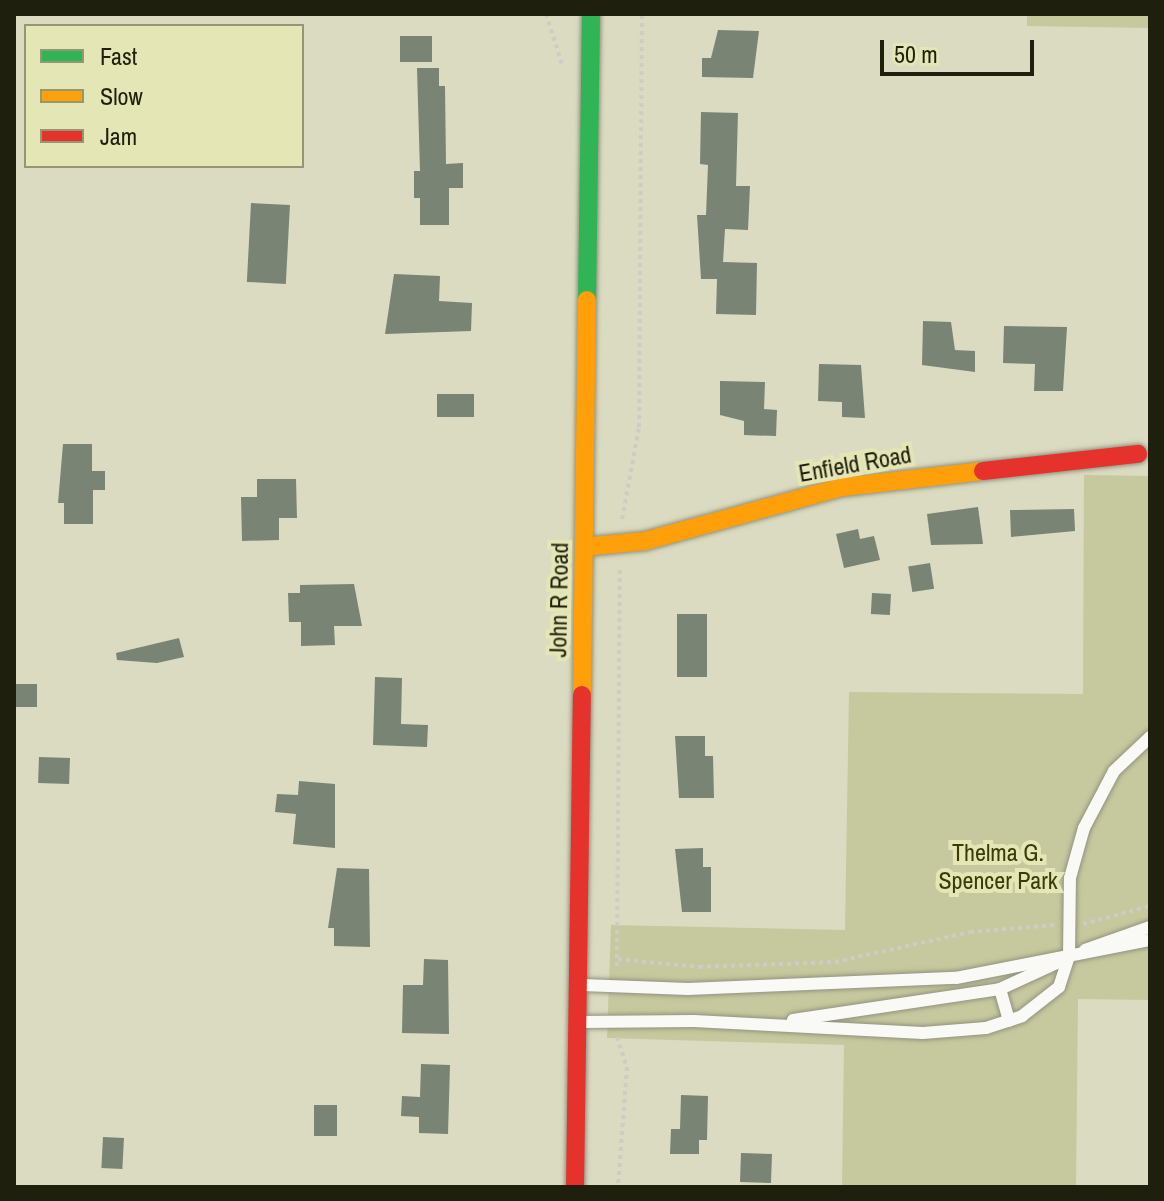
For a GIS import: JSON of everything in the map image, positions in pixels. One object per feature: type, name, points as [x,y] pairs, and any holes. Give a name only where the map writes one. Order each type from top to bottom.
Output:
[{"type":"main road","name":"John R Road","points":[[575,1187],[591,14]]},
{"type":"main road","name":"Enfield Road","points":[[584,547],[645,541],[859,485],[1138,454]]},
{"type":"lane","points":[[578,1022],[780,1024],[923,1033],[1009,1021],[1059,987],[1069,956],[1070,878],[1084,828],[1114,771],[1150,737]]},
{"type":"lane","points":[[780,1024],[822,1012],[1000,989],[1069,956],[1150,927]]},
{"type":"lane","points":[[578,985],[816,985],[956,978],[1150,940]]},
{"type":"lane","points":[[816,985],[822,1012]]},
{"type":"lane","points":[[1000,989],[1009,1021]]},
{"type":"path","points":[[622,521],[639,427],[642,14]]},
{"type":"path","points":[[617,966],[620,567]]},
{"type":"path","points":[[618,959],[699,967],[835,962],[970,932],[1069,925],[1150,906]]},
{"type":"path","points":[[617,1037],[627,1067],[618,1187]]},
{"type":"green space","points":[[1027,14],[1150,14],[1150,28],[1027,26]]},
{"type":"green space","name":"Thelma G. Spencer Park","points":[[1084,475],[1150,476],[1150,1000],[1078,999],[1076,1187],[842,1187],[844,1045],[607,1038],[611,925],[845,930],[849,692],[1083,694]]},
{"type":"building","points":[[718,30],[759,31],[753,78],[702,77],[702,58],[711,58]]},
{"type":"building","points":[[400,36],[432,36],[432,62],[400,62]]},
{"type":"building","points":[[417,68],[439,68],[439,86],[445,86],[446,164],[463,163],[463,188],[449,188],[449,225],[420,225],[420,198],[414,198],[414,171],[420,171]]},
{"type":"building","points":[[701,112],[738,113],[736,186],[750,186],[748,230],[725,229],[723,262],[757,263],[756,315],[716,314],[717,279],[701,279],[697,215],[706,215],[708,165],[700,164]]},
{"type":"building","points":[[251,203],[290,205],[286,284],[247,282]]},
{"type":"building","points":[[394,274],[440,276],[439,301],[472,303],[471,331],[385,334]]},
{"type":"building","points":[[923,321],[951,322],[955,350],[975,351],[975,372],[922,365]]},
{"type":"building","points":[[1004,326],[1067,327],[1063,391],[1034,391],[1035,364],[1003,363]]},
{"type":"building","points":[[819,364],[861,365],[865,418],[842,417],[842,402],[818,401]]},
{"type":"building","points":[[720,381],[765,382],[764,409],[777,410],[776,436],[744,435],[744,421],[720,415]]},
{"type":"building","points":[[437,394],[474,394],[474,417],[437,417]]},
{"type":"building","points":[[63,444],[92,444],[92,471],[105,471],[105,490],[93,490],[93,524],[64,524],[64,503],[58,503]]},
{"type":"building","points":[[257,479],[296,479],[297,518],[279,518],[279,540],[242,541],[241,497],[257,497]]},
{"type":"building","points":[[978,507],[983,544],[931,545],[927,514]]},
{"type":"building","points":[[1074,509],[1075,531],[1011,537],[1010,510]]},
{"type":"building","points":[[858,529],[860,539],[874,536],[880,560],[844,568],[836,534]]},
{"type":"building","points":[[930,563],[934,589],[912,592],[908,566]]},
{"type":"building","points":[[354,584],[362,626],[334,626],[335,645],[301,646],[301,622],[289,622],[288,593],[300,593],[300,585]]},
{"type":"building","points":[[872,593],[891,594],[890,615],[871,614]]},
{"type":"building","points":[[677,614],[707,614],[707,677],[677,677]]},
{"type":"building","points":[[179,638],[184,657],[157,663],[117,660],[116,653]]},
{"type":"building","points":[[375,677],[402,678],[401,724],[428,725],[427,747],[373,745]]},
{"type":"building","points":[[14,684],[37,684],[37,707],[14,707]]},
{"type":"building","points":[[675,736],[705,736],[705,756],[713,756],[714,798],[679,798]]},
{"type":"building","points":[[39,757],[70,758],[69,784],[38,783]]},
{"type":"building","points":[[299,781],[335,784],[335,848],[293,844],[296,814],[275,812],[277,794],[298,795]]},
{"type":"building","points":[[703,848],[703,867],[711,867],[711,912],[682,912],[675,849]]},
{"type":"building","points":[[337,868],[369,869],[370,947],[334,946],[334,928],[328,928]]},
{"type":"building","points":[[424,959],[448,960],[449,1034],[402,1033],[403,985],[423,985]]},
{"type":"building","points":[[421,1064],[450,1065],[448,1134],[419,1133],[419,1117],[401,1116],[402,1096],[420,1097]]},
{"type":"building","points":[[681,1095],[708,1096],[707,1140],[699,1140],[699,1154],[670,1154],[671,1129],[680,1129]]},
{"type":"building","points":[[314,1105],[337,1105],[337,1136],[314,1136]]},
{"type":"building","points":[[103,1137],[124,1138],[122,1169],[101,1168]]},
{"type":"building","points":[[741,1153],[772,1154],[771,1183],[740,1182]]},
{"type":"traffic: fast","points":[[587,300],[591,14]]},
{"type":"traffic: slow","points":[[582,695],[587,300]]},
{"type":"traffic: slow","points":[[584,547],[645,541],[843,487],[983,471]]},
{"type":"traffic: jam","points":[[983,471],[1138,454]]},
{"type":"traffic: jam","points":[[575,1187],[582,695]]}]
